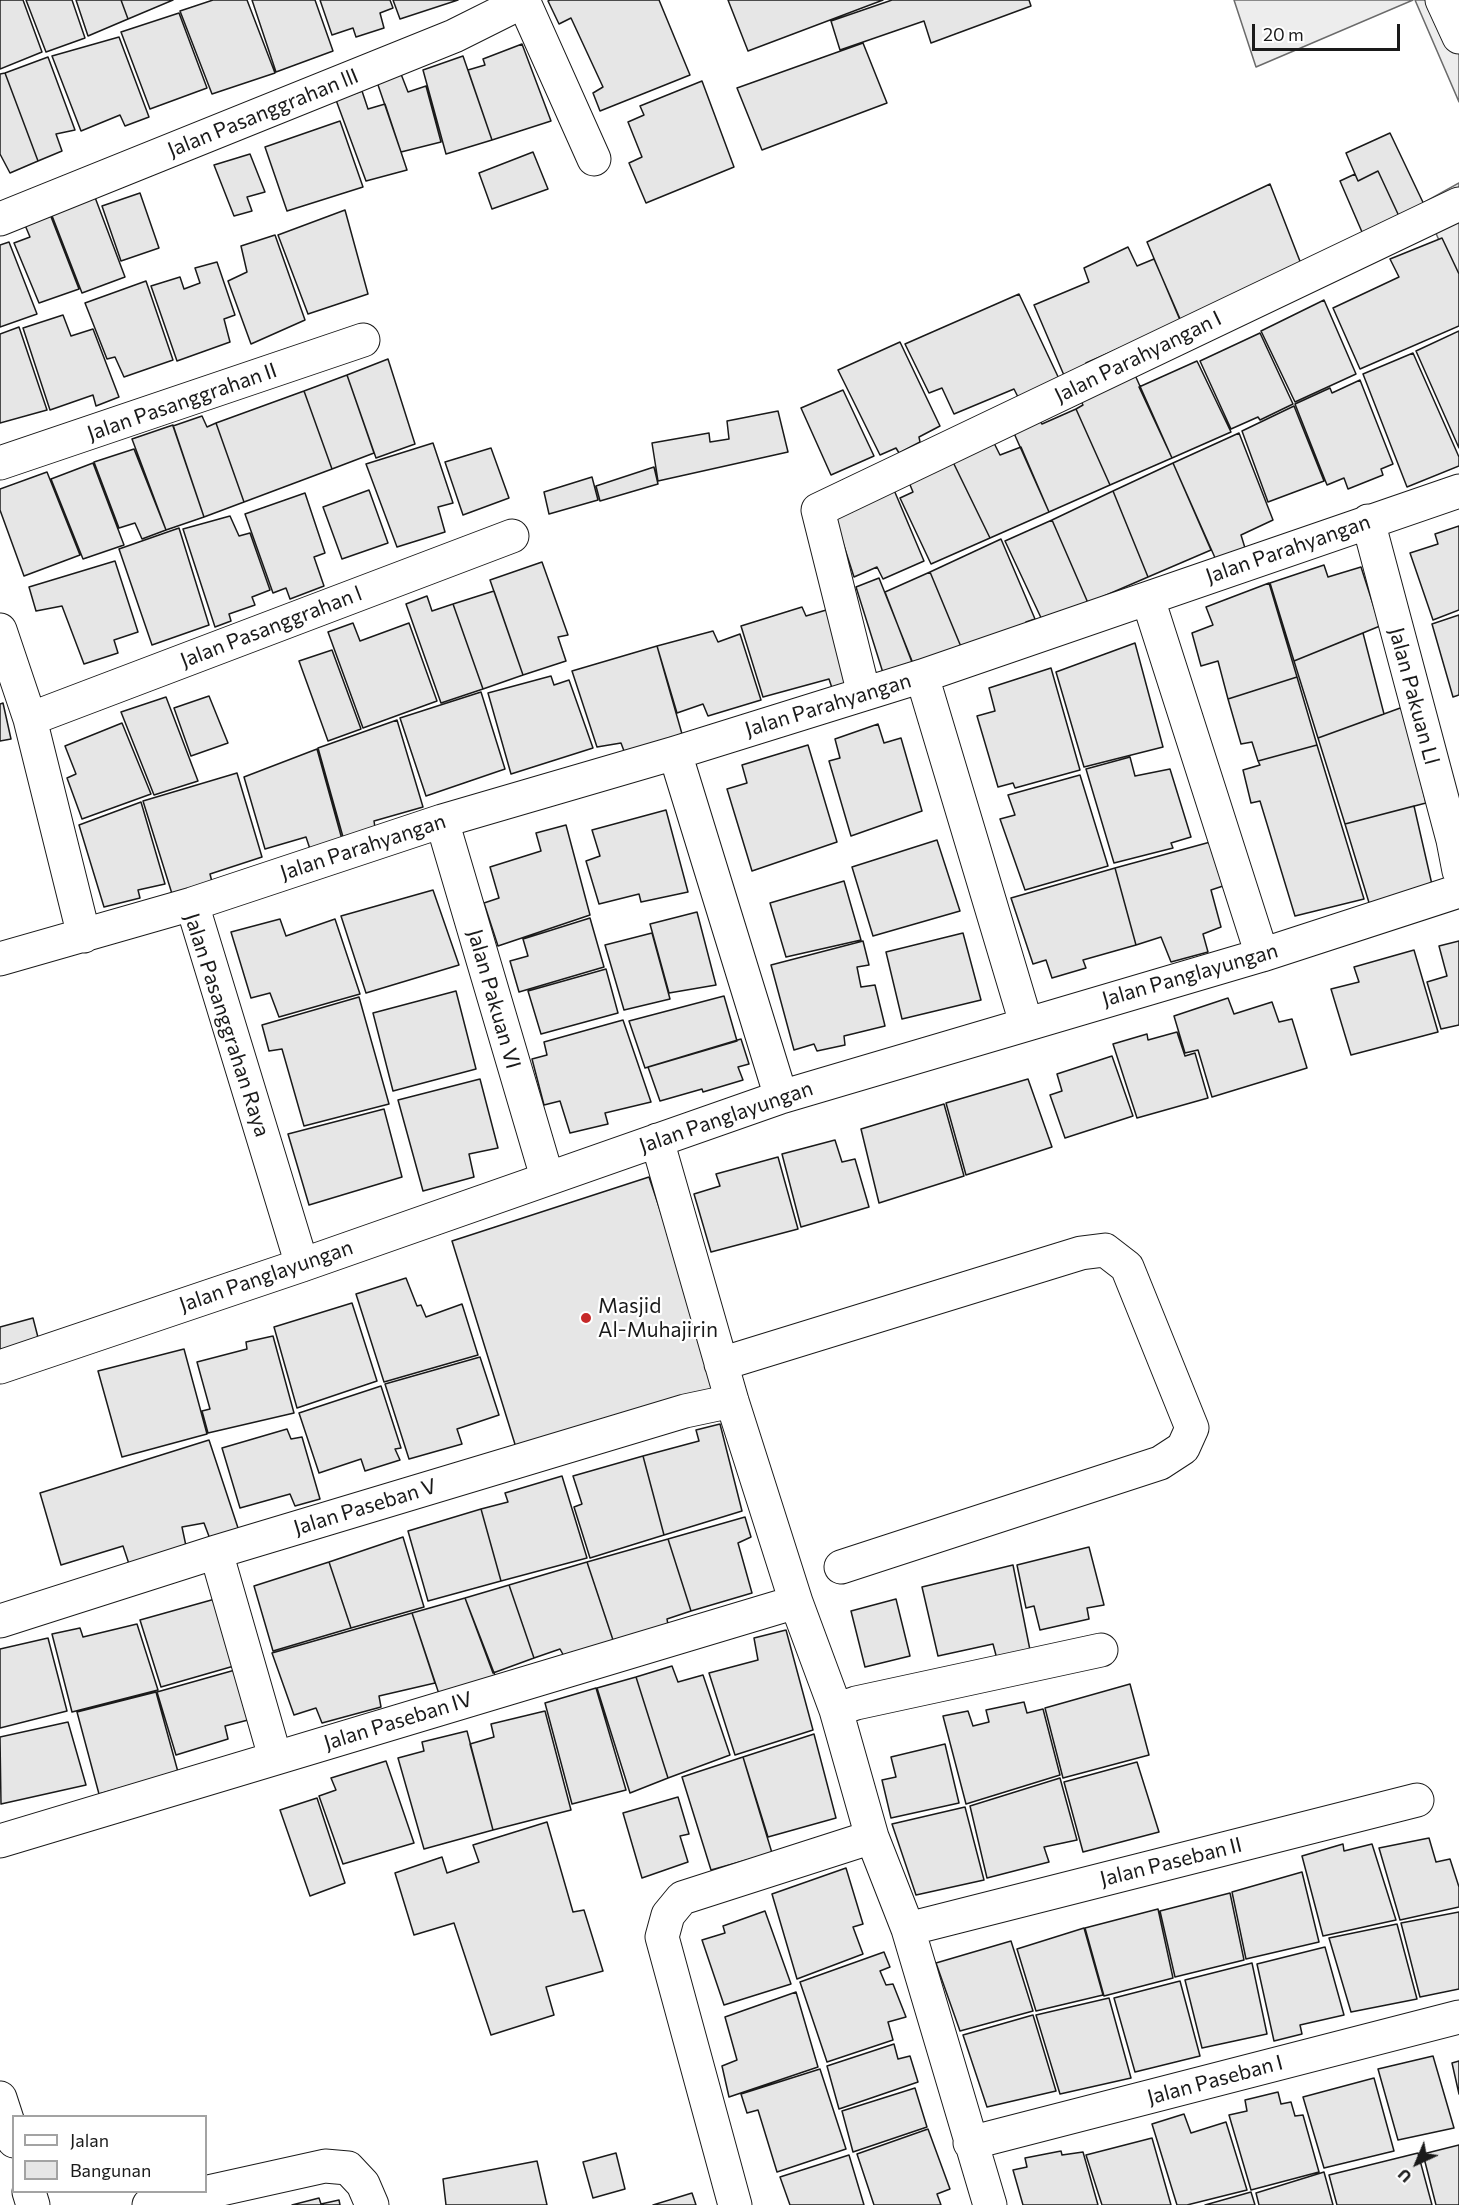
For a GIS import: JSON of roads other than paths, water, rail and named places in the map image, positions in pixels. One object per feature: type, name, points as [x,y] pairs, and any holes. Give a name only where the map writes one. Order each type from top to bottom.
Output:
[{"type":"street","points":[[1442,0],[1459,37]]},
{"type":"street","points":[[523,1],[594,159]]},
{"type":"street","name":"Jalan Pasanggrahan llI","points":[[0,219],[454,36],[523,1]]},
{"type":"street","name":"Jalan Parahyangan I","points":[[864,694],[818,510],[1459,204]]},
{"type":"street","name":"Jalan Pasanggrahan II","points":[[0,464],[363,340]]},
{"type":"street","name":"Jalan Parahyangan","points":[[192,904],[442,821],[675,753],[922,676],[1459,491]]},
{"type":"street","name":"Jalan Pakuan Ll","points":[[1368,521],[1453,840],[1459,871]]},
{"type":"street","name":"Jalan Pasanggrahan l","points":[[30,718],[512,536]]},
{"type":"street","points":[[1148,599],[1262,955]]},
{"type":"street","points":[[0,630],[30,718],[84,936]]},
{"type":"street","points":[[922,676],[1026,1023]]},
{"type":"street","points":[[675,753],[781,1097]]},
{"type":"street","name":"Jalan Pakuan VI","points":[[442,821],[547,1177]]},
{"type":"street","name":"Jalan Panglayungan","points":[[0,1367],[302,1265],[547,1177],[781,1097],[1262,955],[1459,891]]},
{"type":"street","name":"Jalan Pasanggrahan Raya","points":[[0,959],[192,904],[302,1265]]},
{"type":"street","points":[[657,1140],[732,1401],[796,1602],[836,1710],[872,1838],[916,1927],[970,2143],[990,2205]]},
{"type":"street","points":[[721,1364],[1081,1253],[1105,1250],[1127,1267],[1192,1428],[1183,1448],[1160,1463],[841,1567]]},
{"type":"street","name":"Jalan Paseban V","points":[[0,1621],[216,1552],[674,1415],[732,1401]]},
{"type":"street","points":[[216,1552],[275,1757]]},
{"type":"street","name":"Jalan Paseban IV","points":[[0,1841],[796,1602]]},
{"type":"street","points":[[836,1710],[856,1703],[1101,1650]]},
{"type":"street","name":"Jalan Paseban II","points":[[916,1927],[1417,1800]]},
{"type":"street","points":[[735,2205],[662,1936],[668,1915],[682,1898],[872,1838]]},
{"type":"street","name":"Jalan Paseban I","points":[[970,2143],[1459,2017]]},
{"type":"street","points":[[0,2098],[12,2135]]},
{"type":"street","points":[[207,2192],[325,2166],[348,2168],[363,2184],[372,2205]]},
{"type":"street","points":[[149,2205],[203,2193]]},
{"type":"place","name":"Masjid Al-Muhajirin","points":[[586,1318]]}]
